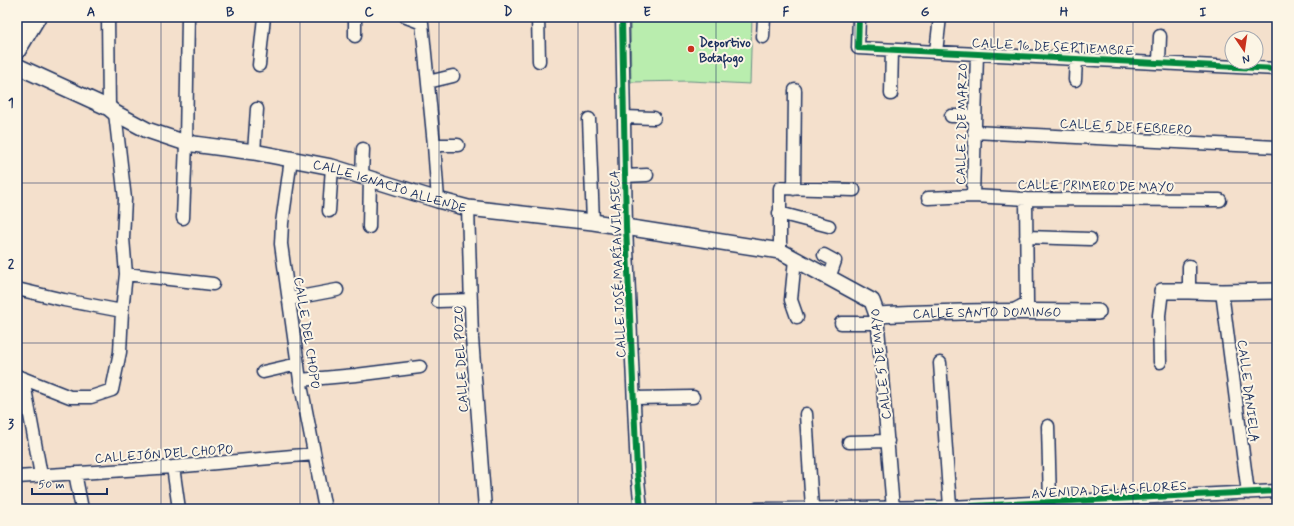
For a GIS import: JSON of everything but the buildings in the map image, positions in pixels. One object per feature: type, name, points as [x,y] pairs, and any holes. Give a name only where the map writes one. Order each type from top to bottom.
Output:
[{"type":"main road","points":[[17,28],[23,17]]},
{"type":"main road","points":[[17,52],[38,17]]},
{"type":"main road","name":"CALLE IGNACIO ALLENDE","points":[[17,66],[112,111],[147,130],[186,143],[254,152],[332,167],[468,208],[593,222],[780,251]]},
{"type":"main road","name":"CALLE 5 DE MAYO","points":[[780,251],[872,301],[877,319]]},
{"type":"main road","points":[[1162,291],[1277,291]]},
{"type":"main road","name":"CALLE SANTO DOMINGO","points":[[877,319],[934,312],[1098,312]]},
{"type":"street","points":[[20,377],[70,397],[91,397],[112,390],[120,352],[126,274],[123,238],[125,199],[112,111],[108,17]]},
{"type":"street","points":[[183,218],[188,17]]},
{"type":"street","points":[[259,65],[264,17]]},
{"type":"street","points":[[355,17],[355,36]]},
{"type":"street","points":[[406,17],[422,23],[438,200]]},
{"type":"street","points":[[538,17],[539,61]]},
{"type":"street","name":"CALLE JOSÉ MARÍA VILASECA","points":[[622,17],[626,227],[637,471],[641,509]]},
{"type":"street","points":[[763,37],[764,17]]},
{"type":"street","name":"CALLE 16 DE SEPTIEMBRE","points":[[859,17],[858,48],[1277,69]]},
{"type":"street","points":[[936,52],[940,17]]},
{"type":"street","points":[[1159,62],[1160,36]]},
{"type":"street","points":[[891,94],[892,50]]},
{"type":"street","name":"CALLE 2 DE MARZO","points":[[973,196],[977,53]]},
{"type":"street","points":[[1075,80],[1076,58]]},
{"type":"street","points":[[428,82],[452,76]]},
{"type":"street","points":[[794,189],[795,90]]},
{"type":"street","points":[[254,152],[257,109]]},
{"type":"street","points":[[952,116],[975,116]]},
{"type":"street","points":[[624,118],[654,118]]},
{"type":"street","points":[[589,119],[593,222]]},
{"type":"street","name":"CALLE 5 DE FEBRERO","points":[[974,132],[1277,147]]},
{"type":"street","points":[[434,145],[458,145]]},
{"type":"street","points":[[363,149],[366,177],[368,227]]},
{"type":"street","name":"CALLE DEL CHOPO","points":[[291,159],[282,223],[281,244],[300,380],[325,509]]},
{"type":"street","points":[[329,210],[332,167]]},
{"type":"street","points":[[625,176],[647,175]]},
{"type":"street","points":[[780,251],[780,188],[854,190]]},
{"type":"street","name":"CALLE PRIMERO DE MAYO","points":[[928,198],[973,196],[1026,199],[1220,200]]},
{"type":"street","points":[[1012,311],[1027,303],[1026,199]]},
{"type":"street","name":"CALLE DEL POZO","points":[[468,208],[472,338],[484,509]]},
{"type":"street","points":[[779,213],[829,226]]},
{"type":"street","points":[[1026,237],[1090,239]]},
{"type":"street","points":[[824,255],[835,261],[830,278]]},
{"type":"street","points":[[795,259],[791,300],[797,317]]},
{"type":"street","points":[[1189,266],[1189,291]]},
{"type":"street","points":[[126,274],[213,284]]},
{"type":"street","points":[[17,289],[122,311]]},
{"type":"street","points":[[289,299],[337,290]]},
{"type":"street","points":[[1160,362],[1159,315],[1162,291]]},
{"type":"street","name":"CALLE DANIELA","points":[[1222,292],[1248,493]]},
{"type":"street","points":[[438,301],[471,300]]},
{"type":"street","points":[[841,323],[877,319]]},
{"type":"street","name":"CALLE 5 DE MAYO","points":[[877,319],[893,508]]},
{"type":"street","points":[[940,363],[950,507]]},
{"type":"street","points":[[263,372],[298,364]]},
{"type":"street","points":[[300,380],[420,367]]},
{"type":"street","points":[[20,377],[40,475]]},
{"type":"street","points":[[634,398],[693,397]]},
{"type":"street","points":[[806,414],[812,508]]},
{"type":"street","points":[[1048,426],[1050,502]]},
{"type":"street","points":[[849,442],[888,441]]},
{"type":"street","name":"CALLEJÓN DEL CHOPO","points":[[17,477],[173,467],[314,454]]},
{"type":"street","points":[[173,467],[179,509]]},
{"type":"street","points":[[75,473],[82,509]]},
{"type":"street","name":"AVENIDA DE LAS FLORES","points":[[756,509],[950,507],[1277,491]]},
{"type":"green space","name":"Deportivo Botafogo","points":[[630,17],[752,17],[750,84],[690,81],[631,82]]},
{"type":"cycle path","points":[[622,17],[626,227],[637,471],[641,509]]},
{"type":"cycle path","points":[[859,17],[858,48],[1277,69]]},
{"type":"cycle path","points":[[756,509],[950,507],[1277,491]]},
{"type":"place","name":"Deportivo Botafogo","points":[[691,49]]}]
